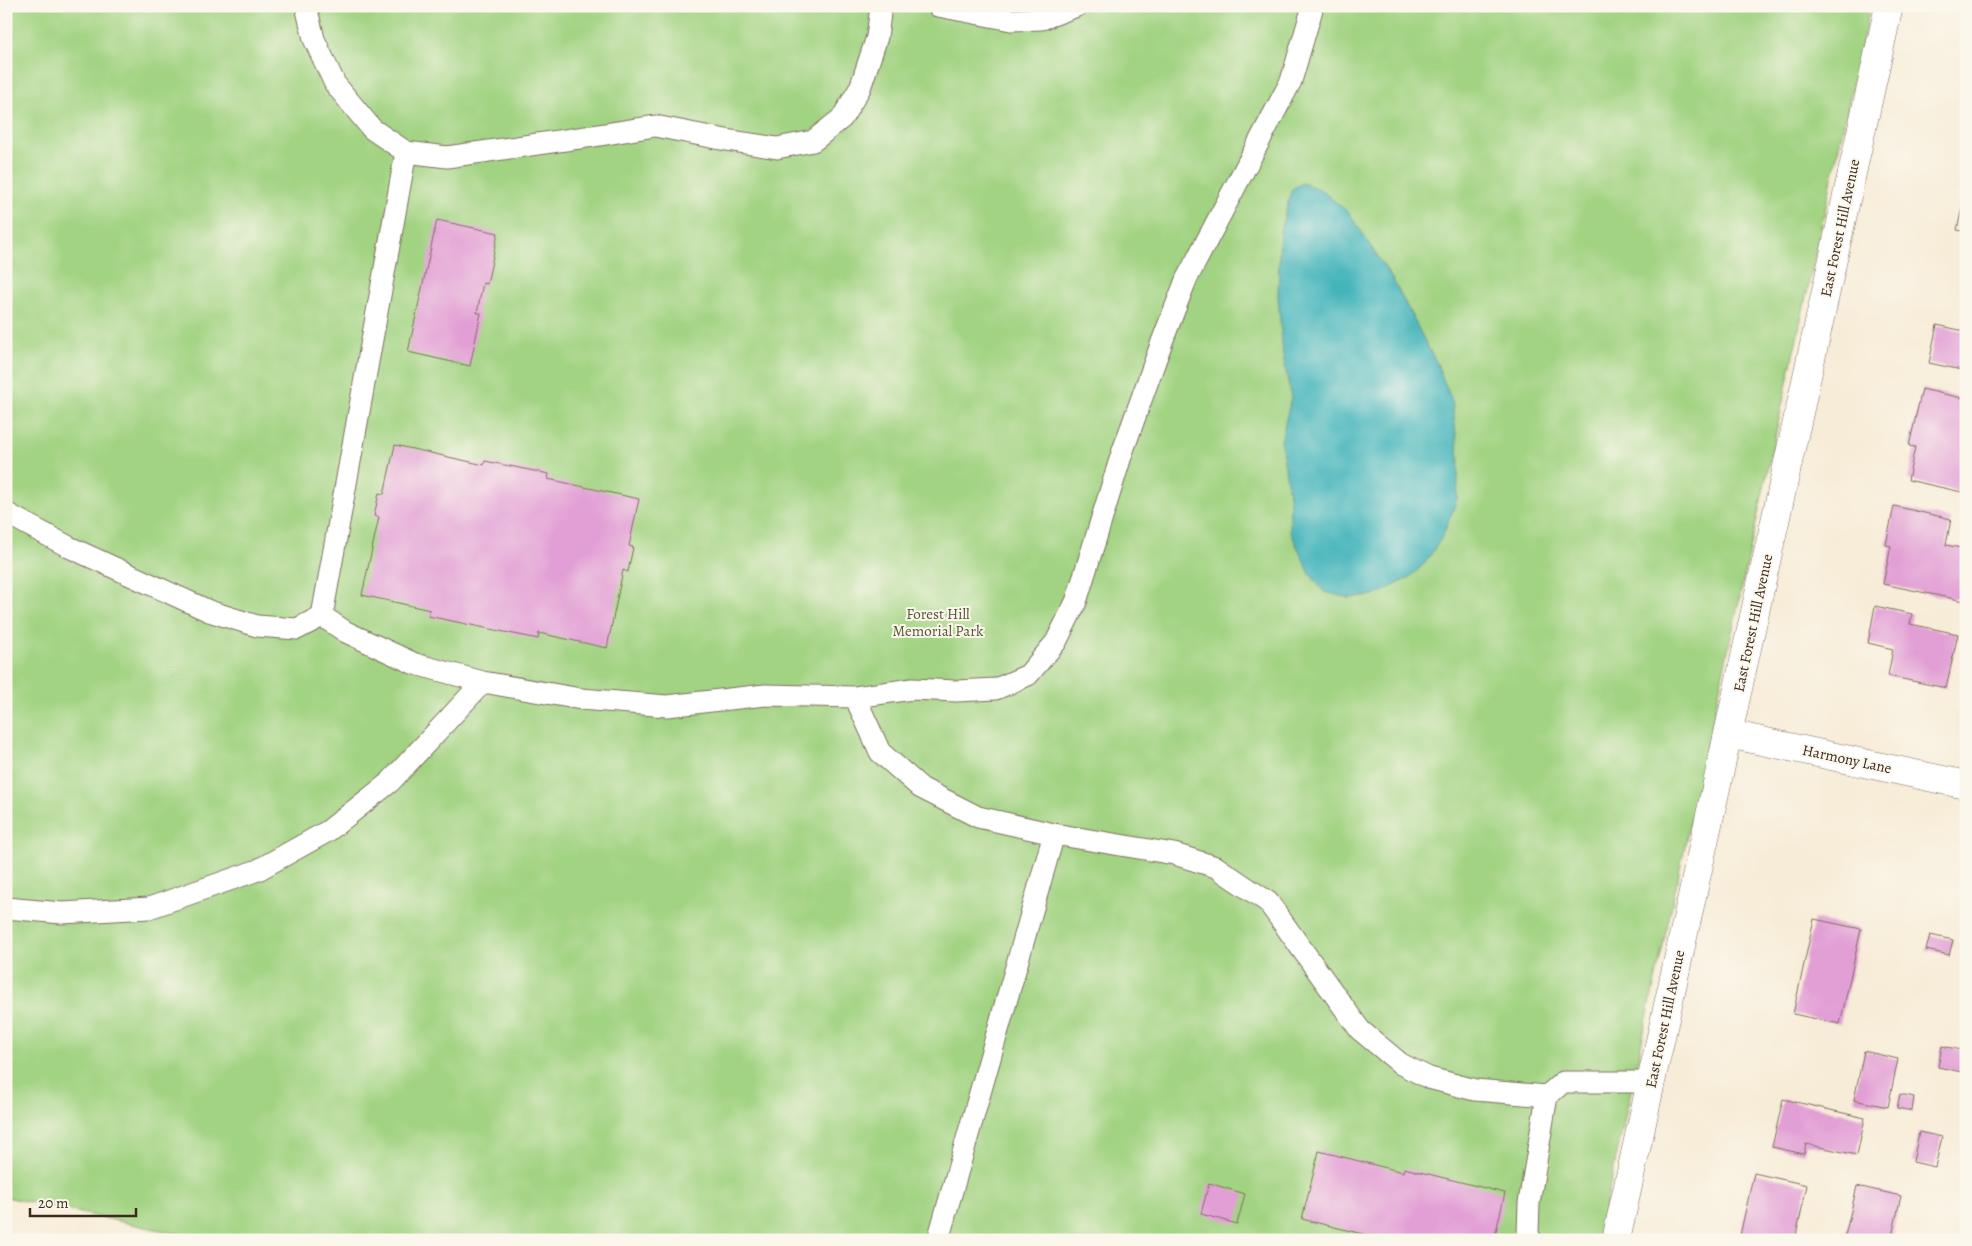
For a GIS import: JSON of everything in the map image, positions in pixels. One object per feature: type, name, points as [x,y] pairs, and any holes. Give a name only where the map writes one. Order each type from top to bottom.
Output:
[{"type":"street","name":"East Forest Hill Avenue","points":[[1616,1240],[1889,6]]},
{"type":"street","name":"Harmony Lane","points":[[1728,734],[1966,785]]},
{"type":"lane","points":[[306,6],[314,39],[335,84],[372,129],[406,152],[447,157],[655,126],[777,148],[813,141],[842,118],[860,88],[877,37],[881,6]]},
{"type":"lane","points":[[938,6],[1010,20],[1042,19],[1077,6]]},
{"type":"lane","points":[[322,616],[346,632],[415,664],[483,682],[581,699],[667,706],[765,695],[855,697],[912,689],[957,691],[996,689],[1028,675],[1056,642],[1076,602],[1122,453],[1186,280],[1291,81],[1313,6]]},
{"type":"lane","points":[[322,616],[406,152]]},
{"type":"lane","points":[[6,513],[69,547],[209,612],[257,626],[297,628],[322,616]]},
{"type":"lane","points":[[6,908],[62,913],[149,908],[258,870],[328,831],[390,782],[483,682]]},
{"type":"lane","points":[[855,697],[880,752],[920,788],[978,817],[1054,834],[1174,854],[1216,868],[1268,902],[1360,1030],[1401,1064],[1430,1078],[1475,1090],[1546,1096]]},
{"type":"lane","points":[[938,1240],[1054,834]]},
{"type":"lane","points":[[1531,1240],[1528,1234],[1529,1204],[1546,1096],[1563,1082],[1651,1082]]},
{"type":"green space","name":"Forest Hill Memorial Park","points":[[6,6],[1870,6],[1598,1240],[206,1240],[6,1197]]},
{"type":"water","points":[[1302,183],[1320,189],[1349,213],[1393,280],[1437,364],[1452,401],[1459,459],[1457,499],[1443,536],[1425,563],[1409,578],[1376,595],[1349,598],[1324,592],[1310,574],[1290,531],[1290,502],[1281,441],[1291,398],[1283,355],[1278,296],[1280,231],[1292,189]]},
{"type":"building","points":[[1966,194],[1966,232],[1957,230]]},
{"type":"building","points":[[437,220],[498,233],[487,284],[483,283],[477,313],[481,313],[470,366],[408,352]]},
{"type":"building","points":[[1937,325],[1964,331],[1966,325],[1966,371],[1929,363]]},
{"type":"building","points":[[1922,389],[1966,399],[1966,493],[1908,480],[1915,447],[1909,446]]},
{"type":"building","points":[[395,445],[484,465],[485,461],[549,474],[548,479],[639,499],[629,546],[633,547],[628,572],[623,570],[607,648],[539,633],[538,639],[428,616],[430,610],[362,595],[379,517],[374,516],[379,493],[384,494]]},
{"type":"building","points":[[1894,506],[1951,519],[1946,545],[1966,549],[1966,592],[1964,601],[1883,584],[1891,546],[1886,545]]},
{"type":"building","points":[[1875,606],[1912,614],[1910,624],[1958,634],[1946,688],[1888,676],[1893,649],[1868,643]]},
{"type":"building","points":[[1814,919],[1861,929],[1840,1024],[1793,1014]]},
{"type":"building","points":[[1930,935],[1953,940],[1949,955],[1926,950]]},
{"type":"building","points":[[1942,1046],[1966,1051],[1962,1072],[1938,1067]]},
{"type":"building","points":[[1864,1051],[1898,1059],[1888,1107],[1854,1100]]},
{"type":"building","points":[[1900,1094],[1914,1097],[1912,1111],[1897,1108]]},
{"type":"building","points":[[1783,1099],[1865,1118],[1857,1155],[1806,1144],[1804,1154],[1772,1147]]},
{"type":"building","points":[[1919,1132],[1942,1137],[1935,1167],[1913,1162]]},
{"type":"building","points":[[1319,1151],[1403,1172],[1404,1168],[1505,1193],[1494,1240],[1387,1240],[1302,1219]]},
{"type":"building","points":[[1754,1173],[1807,1185],[1795,1240],[1739,1240]]},
{"type":"building","points":[[1209,1183],[1245,1194],[1237,1224],[1201,1214]]},
{"type":"building","points":[[1857,1186],[1901,1196],[1891,1240],[1844,1240]]}]
